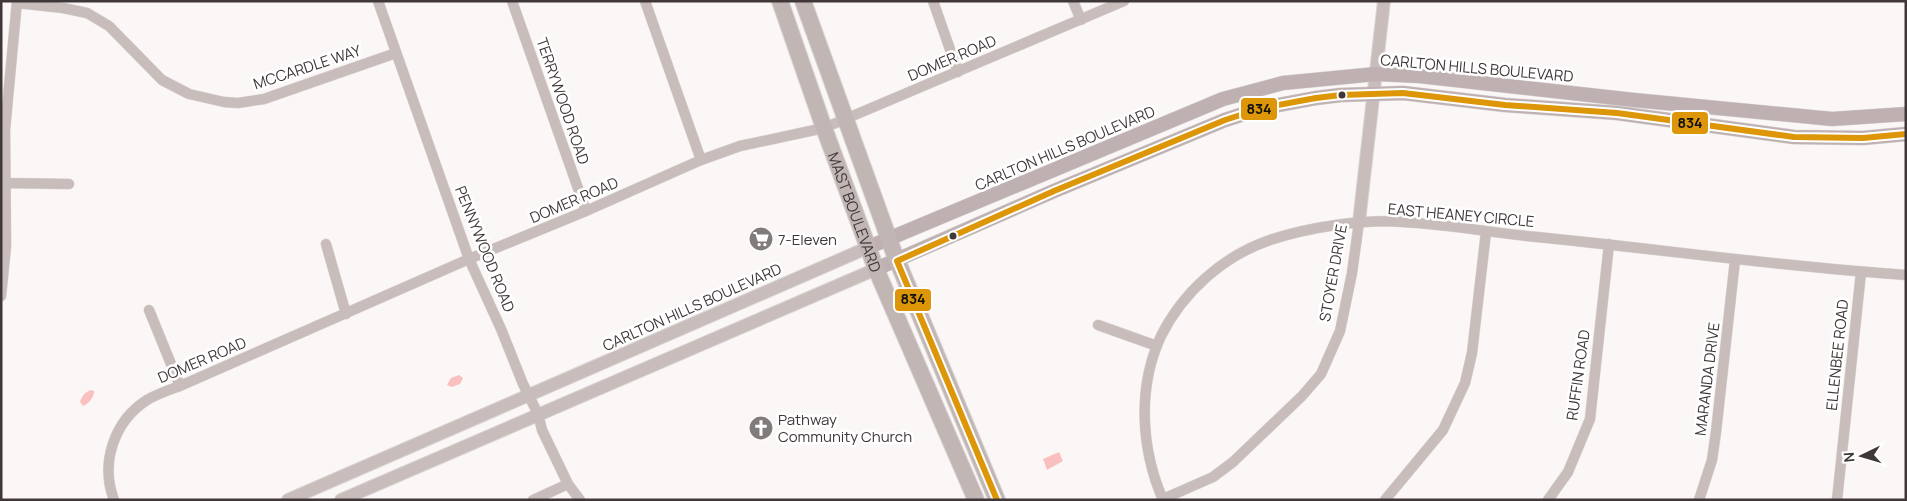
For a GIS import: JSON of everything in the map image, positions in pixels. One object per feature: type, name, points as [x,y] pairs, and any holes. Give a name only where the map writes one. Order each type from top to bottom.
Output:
[{"type":"main road","name":"MAST BOULEVARD","points":[[780,1],[876,269],[976,500]]},
{"type":"main road","name":"MAST BOULEVARD","points":[[803,1],[888,239],[993,498]]},
{"type":"main road","name":"CARLTON HILLS BOULEVARD","points":[[869,248],[1223,99],[1283,83],[1376,74],[1419,76],[1832,119],[1906,114]]},
{"type":"main road","name":"CARLTON HILLS BOULEVARD","points":[[876,269],[1054,191],[1224,120],[1262,108],[1316,98],[1403,93],[1505,105],[1617,113],[1794,137],[1863,138],[1906,134]]},
{"type":"street","name":"PENNYWOOD ROAD","points":[[378,1],[469,259],[501,329],[523,384],[538,414],[542,430],[568,484],[580,500]]},
{"type":"street","name":"TERRYWOOD ROAD","points":[[512,1],[586,211]]},
{"type":"street","points":[[645,1],[701,160]]},
{"type":"street","points":[[933,1],[958,72]]},
{"type":"street","points":[[1073,1],[1081,20]]},
{"type":"street","name":"DOMER ROAD","points":[[114,500],[108,478],[111,448],[119,429],[132,413],[148,400],[469,259],[586,211],[701,160],[740,146],[824,128],[1124,1]]},
{"type":"street","name":"STOYER DRIVE","points":[[1163,499],[1213,477],[1233,462],[1302,396],[1321,374],[1340,331],[1352,273],[1384,1]]},
{"type":"street","name":"MCCARDLE WAY","points":[[17,2],[87,13],[114,31],[162,80],[189,94],[224,102],[238,103],[264,99],[396,53]]},
{"type":"street","points":[[1,296],[6,246],[5,130],[17,2]]},
{"type":"street","points":[[6,183],[69,184]]},
{"type":"street","name":"EAST HEANEY CIRCLE","points":[[1163,499],[1150,464],[1145,421],[1148,379],[1157,346],[1172,317],[1191,292],[1214,270],[1240,253],[1269,240],[1358,222],[1403,222],[1609,244],[1735,260],[1906,275]]},
{"type":"street","points":[[1385,500],[1443,430],[1465,383],[1472,353],[1486,232]]},
{"type":"street","points":[[326,244],[346,314]]},
{"type":"street","name":"RUFFIN ROAD","points":[[1548,500],[1568,472],[1590,418],[1609,244]]},
{"type":"street","name":"CARLTON HILLS BOULEVARD","points":[[288,500],[869,248]]},
{"type":"street","name":"MARANDA DRIVE","points":[[1699,500],[1712,460],[1735,260]]},
{"type":"street","name":"CARLTON HILLS BOULEVARD","points":[[341,500],[876,269]]},
{"type":"street","name":"ELLENBEE ROAD","points":[[1837,500],[1861,272]]},
{"type":"street","points":[[149,310],[180,386]]},
{"type":"street","points":[[1098,326],[1157,346]]},
{"type":"street","points":[[533,500],[568,484]]},
{"type":"shaded area","points":[[459,375],[463,378],[460,384],[452,387],[447,385],[451,378]]},
{"type":"shaded area","points":[[91,390],[94,391],[92,398],[83,406],[80,402],[82,398],[85,393]]},
{"type":"shaded area","points":[[1059,452],[1063,461],[1047,470],[1043,459]]},
{"type":"transit line","name":"834","points":[[997,500],[897,261],[1054,191],[1225,120],[1262,108],[1316,98],[1341,95],[1403,93],[1505,105],[1617,113],[1794,137],[1863,138],[1906,134]]},
{"type":"place","name":"7-Eleven","points":[[761,239]]},
{"type":"place","name":"Pathway Community Church","points":[[761,428]]}]
